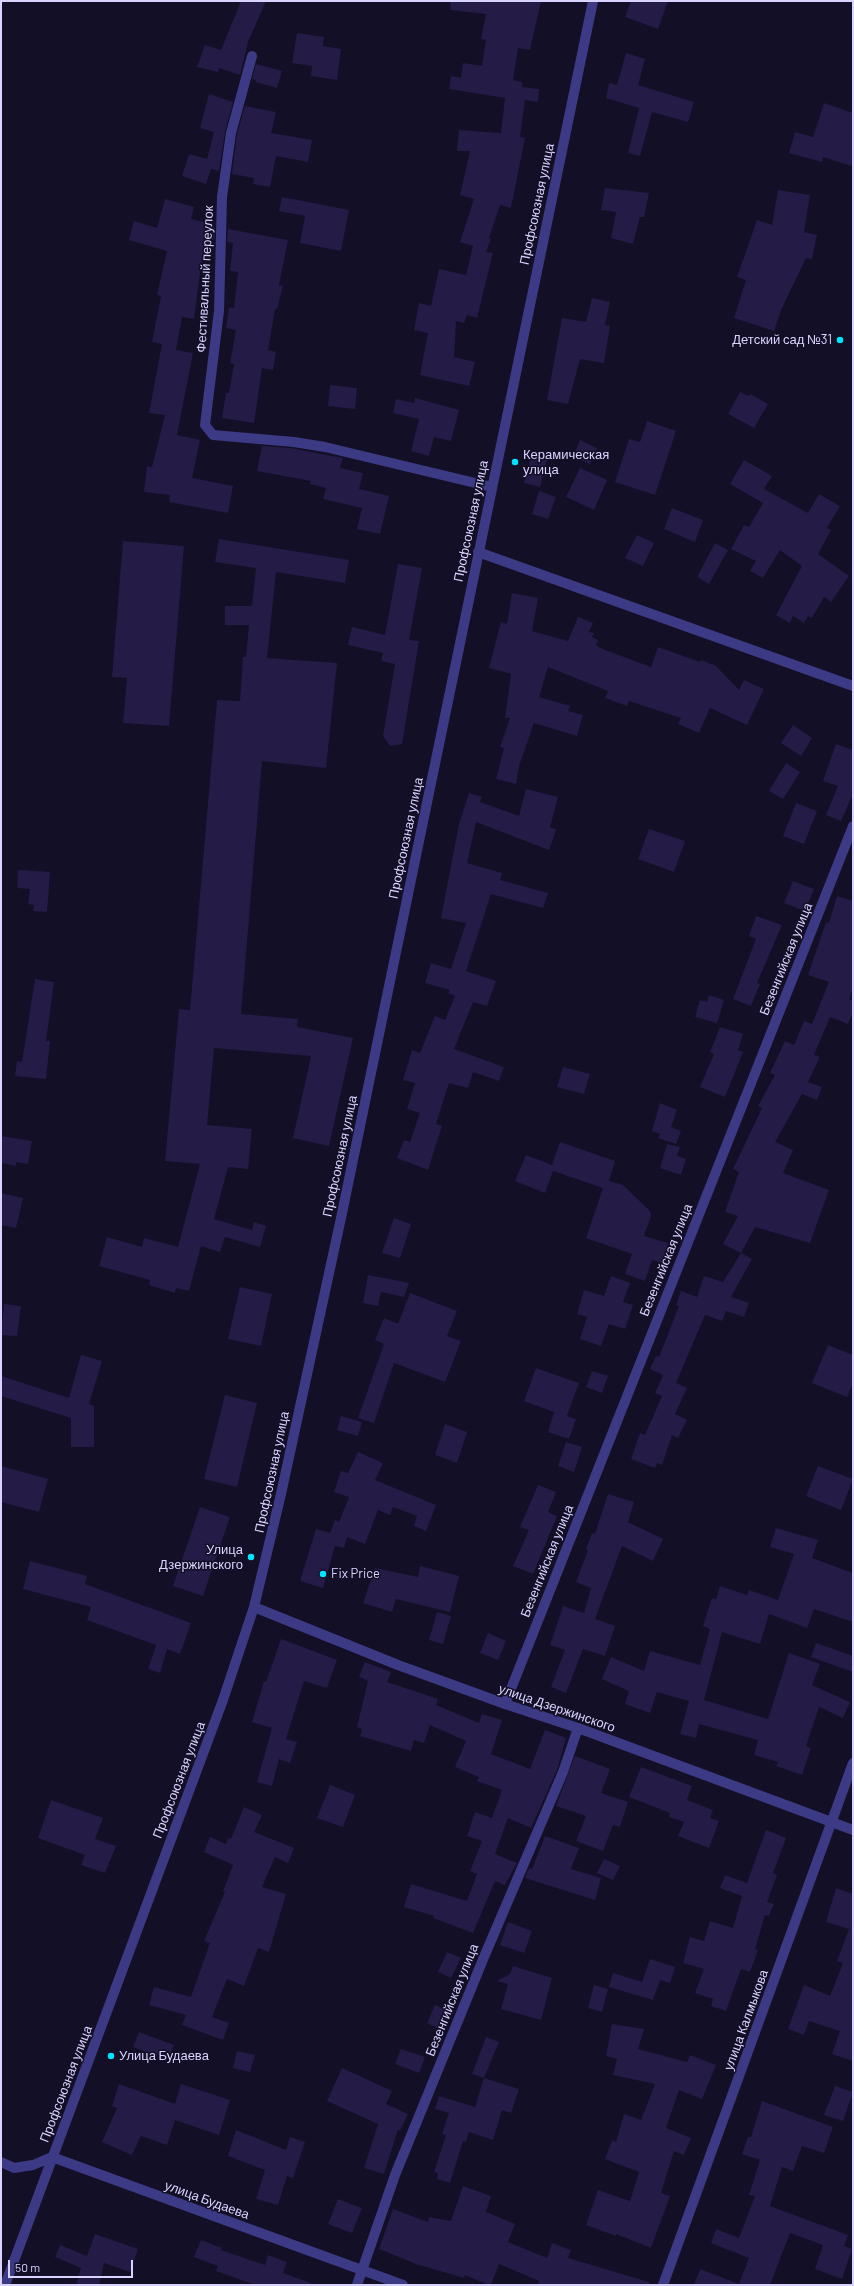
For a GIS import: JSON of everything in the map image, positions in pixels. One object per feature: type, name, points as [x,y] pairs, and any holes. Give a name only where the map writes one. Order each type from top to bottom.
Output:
[{"type":"street","name":"Профсоюзная улица","points":[[5,2285],[223,1700],[254,1607],[281,1494],[341,1218],[593,1]]},
{"type":"street","name":"Фестивальный переулок","points":[[252,56],[231,133],[222,197],[219,311],[205,425],[213,435],[294,442],[325,447],[369,456],[402,466],[492,487]]},
{"type":"street","points":[[478,552],[853,686]]},
{"type":"street","name":"Безенгийская улица","points":[[505,1704],[853,826]]},
{"type":"street","name":"улица Дзержинского","points":[[254,1607],[398,1665],[505,1704],[578,1728],[853,1830]]},
{"type":"street","name":"Безенгийская улица","points":[[357,2285],[395,2175],[484,1957],[560,1779],[578,1728]]},
{"type":"street","name":"улица Калмыкова","points":[[663,2285],[853,1763]]},
{"type":"street","points":[[1,2162],[14,2168],[33,2165],[52,2157]]},
{"type":"street","name":"улица Будаева","points":[[52,2157],[403,2285]]},
{"type":"building","points":[[241,1],[266,1],[248,42],[240,75],[219,68],[218,72],[197,67],[205,45],[221,50]]},
{"type":"building","points":[[451,1],[541,1],[530,50],[518,48],[513,80],[522,82],[522,87],[539,89],[538,102],[525,100],[520,137],[525,138],[511,208],[500,205],[489,238],[491,239],[486,252],[493,253],[477,318],[467,315],[464,323],[456,321],[454,357],[475,362],[469,386],[420,375],[428,333],[414,330],[419,303],[431,306],[439,269],[466,275],[473,246],[460,242],[474,199],[460,195],[470,151],[457,151],[459,130],[501,133],[505,98],[449,89],[451,76],[461,78],[463,63],[482,66],[486,40],[481,39],[486,14],[450,10]]},
{"type":"building","points":[[631,1],[668,1],[658,29],[625,17]]},
{"type":"building","points":[[297,33],[324,37],[323,46],[341,49],[337,80],[311,76],[312,66],[292,63]]},
{"type":"building","points":[[626,53],[645,59],[638,85],[694,102],[688,122],[652,112],[640,156],[628,153],[639,108],[606,98],[609,83],[617,85]]},
{"type":"building","points":[[256,64],[282,71],[277,88],[255,82],[256,80],[252,79]]},
{"type":"building","points":[[209,94],[233,102],[225,132],[219,171],[211,169],[206,184],[182,176],[189,154],[207,159],[214,132],[200,128]]},
{"type":"building","points":[[824,103],[853,113],[853,159],[851,166],[823,157],[822,162],[789,153],[795,132],[813,137]]},
{"type":"building","points":[[245,106],[276,112],[271,133],[312,140],[308,162],[276,156],[270,187],[253,184],[254,178],[232,174],[237,134]]},
{"type":"building","points":[[605,188],[649,193],[644,217],[640,217],[633,244],[611,238],[616,212],[601,210]]},
{"type":"building","points":[[778,190],[810,195],[804,232],[817,235],[812,259],[806,258],[782,308],[774,331],[734,318],[746,280],[737,277],[757,220],[772,225]]},
{"type":"building","points":[[282,197],[349,210],[341,251],[300,243],[305,216],[279,211]]},
{"type":"building","points":[[165,199],[194,207],[191,219],[212,224],[211,227],[215,227],[214,240],[208,239],[202,258],[194,319],[182,317],[176,350],[193,353],[177,435],[200,440],[192,478],[233,486],[228,513],[169,502],[170,495],[144,492],[147,466],[152,467],[165,415],[149,413],[162,344],[152,342],[161,296],[157,295],[167,251],[129,240],[134,221],[157,228]]},
{"type":"building","points":[[228,229],[288,240],[279,285],[283,286],[277,309],[275,309],[268,350],[276,352],[273,370],[262,368],[254,423],[222,418],[226,393],[229,393],[234,364],[230,363],[236,330],[226,328],[229,307],[234,308],[238,272],[230,271],[233,243],[227,242]]},
{"type":"building","points":[[592,298],[610,302],[605,325],[610,326],[604,363],[580,359],[568,404],[547,400],[562,318],[586,322]]},
{"type":"building","points":[[330,385],[357,388],[355,409],[328,406]]},
{"type":"building","points":[[740,392],[749,396],[750,394],[768,404],[754,428],[728,414]]},
{"type":"building","points":[[415,398],[459,410],[451,441],[434,437],[429,456],[411,451],[419,419],[393,413],[396,399],[414,403]]},
{"type":"building","points":[[647,421],[676,431],[655,495],[615,482],[629,439],[640,442]]},
{"type":"building","points":[[580,440],[597,448],[590,464],[573,456]]},
{"type":"building","points":[[262,446],[290,448],[343,458],[340,468],[363,473],[359,489],[389,496],[380,534],[357,529],[362,508],[323,499],[326,488],[310,484],[311,481],[257,471]]},
{"type":"building","points":[[531,456],[547,460],[540,487],[524,483]]},
{"type":"building","points":[[744,460],[772,476],[764,489],[808,513],[819,494],[840,506],[827,528],[831,530],[818,554],[849,576],[831,602],[824,597],[812,618],[808,616],[804,623],[793,616],[790,623],[776,615],[802,566],[780,550],[763,578],[750,571],[756,561],[731,549],[744,525],[749,527],[763,503],[730,484]]},
{"type":"building","points":[[580,468],[607,480],[594,510],[566,497]]},
{"type":"building","points":[[539,491],[556,497],[548,519],[532,514]]},
{"type":"building","points":[[672,508],[703,520],[695,542],[664,529]]},
{"type":"building","points":[[637,535],[654,543],[643,566],[625,558]]},
{"type":"building","points":[[219,539],[349,560],[345,583],[276,572],[267,658],[337,663],[326,768],[262,761],[241,1014],[298,1019],[297,1027],[353,1038],[329,1146],[293,1138],[311,1056],[214,1048],[207,1125],[252,1129],[248,1169],[228,1167],[214,1219],[252,1230],[254,1222],[266,1226],[260,1247],[225,1237],[220,1252],[201,1246],[189,1291],[176,1288],[175,1293],[149,1285],[150,1280],[99,1266],[107,1237],[142,1247],[144,1238],[178,1247],[200,1164],[165,1161],[179,1009],[190,1010],[217,700],[240,701],[243,657],[246,657],[249,625],[225,625],[225,606],[252,606],[256,568],[215,562]]},
{"type":"building","points":[[123,541],[184,546],[169,726],[123,723],[127,678],[112,677]]},
{"type":"building","points":[[715,543],[728,550],[709,584],[697,577]]},
{"type":"building","points":[[398,564],[422,568],[409,640],[419,641],[402,744],[390,746],[383,736],[395,664],[381,661],[383,653],[348,645],[352,627],[385,635]]},
{"type":"building","points":[[512,593],[538,598],[532,631],[568,641],[578,617],[593,623],[589,632],[594,633],[592,637],[598,640],[596,645],[600,648],[651,667],[658,647],[716,666],[739,690],[744,680],[764,689],[747,725],[710,708],[699,733],[678,724],[681,718],[629,701],[627,706],[605,698],[608,691],[548,667],[539,697],[570,706],[568,711],[583,715],[577,736],[534,723],[519,766],[516,784],[496,779],[504,748],[500,747],[510,718],[505,718],[511,674],[489,668],[501,622],[507,624]]},
{"type":"building","points":[[793,725],[812,738],[801,756],[781,743]]},
{"type":"building","points":[[836,744],[853,750],[853,794],[841,821],[826,815],[838,786],[823,781]]},
{"type":"building","points":[[786,763],[800,772],[783,799],[769,791]]},
{"type":"building","points":[[526,789],[558,797],[550,827],[556,830],[549,850],[476,822],[467,863],[502,873],[500,880],[548,893],[543,908],[491,894],[466,971],[496,981],[487,1006],[473,1002],[454,1049],[504,1067],[499,1081],[473,1072],[468,1088],[449,1083],[436,1124],[442,1126],[428,1170],[397,1158],[404,1140],[410,1142],[420,1113],[407,1109],[415,1083],[403,1080],[412,1050],[420,1053],[435,1016],[445,1020],[455,996],[448,993],[450,990],[425,983],[431,963],[451,969],[466,923],[441,918],[459,824],[469,793],[482,797],[480,802],[519,816]]},
{"type":"building","points":[[796,803],[817,811],[804,844],[783,836]]},
{"type":"building","points":[[649,829],[685,841],[674,872],[638,859]]},
{"type":"building","points":[[18,870],[50,872],[47,912],[33,911],[34,905],[28,904],[30,889],[17,888]]},
{"type":"building","points":[[793,881],[814,889],[805,911],[784,903]]},
{"type":"building","points":[[837,896],[853,901],[853,987],[849,999],[853,1001],[853,1012],[848,1024],[830,1017],[814,1055],[820,1057],[808,1082],[822,1087],[817,1100],[802,1094],[775,1142],[793,1150],[783,1173],[829,1190],[810,1243],[755,1227],[741,1253],[723,1244],[738,1216],[725,1212],[739,1172],[733,1169],[762,1108],[758,1106],[775,1075],[770,1073],[785,1041],[794,1045],[804,1021],[812,1024],[829,982],[808,975],[826,922],[829,923]]},
{"type":"building","points":[[756,916],[782,925],[757,983],[760,984],[751,1006],[733,999],[756,939],[749,936]]},
{"type":"building","points":[[35,979],[54,982],[46,1041],[50,1041],[46,1079],[15,1076],[17,1061],[22,1062]]},
{"type":"building","points":[[709,995],[724,1000],[717,1023],[695,1017],[700,1000],[707,1002]]},
{"type":"building","points":[[720,1027],[743,1034],[738,1050],[743,1052],[725,1097],[700,1087],[714,1054],[710,1052]]},
{"type":"building","points":[[563,1067],[590,1074],[584,1094],[557,1087]]},
{"type":"building","points":[[660,1103],[677,1110],[671,1127],[681,1131],[676,1144],[658,1138],[660,1134],[652,1131]]},
{"type":"building","points":[[1,1136],[32,1141],[28,1164],[16,1162],[16,1166],[1,1163]]},
{"type":"building","points":[[560,1142],[615,1161],[609,1181],[623,1185],[650,1211],[651,1216],[644,1236],[668,1243],[662,1263],[652,1260],[645,1281],[625,1274],[632,1254],[586,1238],[603,1188],[553,1171],[545,1193],[515,1181],[526,1155],[552,1165]]},
{"type":"building","points":[[667,1144],[680,1147],[677,1156],[686,1159],[681,1175],[660,1168]]},
{"type":"building","points":[[1,1193],[23,1198],[16,1228],[1,1225]]},
{"type":"building","points":[[394,1218],[411,1224],[400,1258],[382,1253]]},
{"type":"building","points":[[741,1253],[752,1259],[731,1297],[749,1303],[744,1317],[726,1311],[722,1321],[705,1315],[676,1383],[687,1388],[675,1414],[687,1420],[678,1438],[672,1435],[662,1465],[657,1463],[655,1468],[631,1459],[640,1433],[645,1435],[662,1396],[655,1393],[663,1375],[650,1369],[656,1356],[659,1357],[679,1306],[676,1305],[681,1291],[697,1297],[704,1276],[723,1282]]},
{"type":"building","points":[[368,1275],[409,1283],[404,1297],[381,1292],[378,1306],[363,1303]]},
{"type":"building","points":[[611,1276],[630,1283],[623,1302],[633,1305],[625,1329],[609,1324],[601,1346],[580,1339],[587,1317],[577,1314],[584,1290],[604,1296]]},
{"type":"building","points":[[240,1287],[272,1294],[261,1346],[228,1339]]},
{"type":"building","points":[[410,1293],[457,1311],[447,1336],[461,1341],[445,1382],[394,1363],[374,1423],[358,1418],[384,1344],[375,1340],[384,1318],[398,1324]]},
{"type":"building","points":[[4,1304],[21,1306],[17,1336],[1,1335]]},
{"type":"building","points":[[828,1345],[853,1355],[853,1383],[847,1397],[812,1383]]},
{"type":"building","points":[[81,1355],[102,1361],[89,1404],[94,1406],[94,1447],[71,1447],[71,1418],[1,1396],[1,1376],[69,1398]]},
{"type":"building","points":[[536,1368],[579,1383],[567,1416],[576,1419],[569,1439],[548,1432],[554,1412],[524,1401]]},
{"type":"building","points":[[592,1371],[608,1376],[602,1393],[586,1387]]},
{"type":"building","points":[[225,1395],[257,1403],[237,1487],[204,1479]]},
{"type":"building","points":[[341,1416],[362,1422],[358,1436],[337,1430]]},
{"type":"building","points":[[445,1424],[467,1432],[457,1463],[435,1455]]},
{"type":"building","points":[[566,1442],[582,1447],[574,1472],[558,1466]]},
{"type":"building","points":[[358,1452],[383,1463],[375,1480],[436,1505],[426,1531],[414,1526],[417,1516],[393,1507],[390,1515],[378,1510],[365,1544],[347,1537],[344,1548],[335,1546],[323,1588],[300,1581],[316,1529],[330,1533],[335,1520],[339,1522],[349,1497],[334,1492],[341,1471],[348,1473]]},
{"type":"building","points":[[1,1466],[48,1479],[39,1512],[1,1502]]},
{"type":"building","points":[[818,1466],[853,1479],[841,1510],[806,1496]]},
{"type":"building","points":[[538,1485],[556,1492],[548,1512],[557,1516],[533,1574],[513,1566],[529,1530],[520,1527]]},
{"type":"building","points":[[608,1494],[634,1502],[628,1522],[663,1539],[653,1561],[622,1546],[595,1619],[615,1626],[605,1656],[583,1649],[566,1693],[551,1687],[565,1650],[550,1645],[563,1606],[584,1613],[591,1588],[576,1582],[588,1550],[586,1549],[592,1533],[595,1534]]},
{"type":"building","points":[[200,1507],[230,1517],[203,1596],[173,1586]]},
{"type":"building","points":[[776,1528],[818,1540],[812,1558],[853,1573],[853,1622],[814,1609],[807,1628],[769,1614],[760,1644],[722,1632],[704,1700],[768,1719],[789,1653],[820,1664],[812,1685],[850,1702],[843,1718],[819,1707],[806,1746],[811,1748],[802,1775],[776,1766],[778,1762],[754,1755],[758,1740],[699,1724],[696,1738],[680,1734],[689,1701],[657,1692],[650,1713],[625,1704],[629,1691],[602,1679],[611,1657],[644,1671],[650,1651],[700,1665],[710,1629],[703,1626],[712,1598],[716,1599],[720,1586],[747,1595],[749,1590],[778,1600],[794,1554],[770,1547]]},
{"type":"building","points":[[30,1561],[87,1576],[85,1584],[191,1623],[180,1654],[167,1649],[160,1673],[148,1669],[156,1645],[87,1620],[91,1607],[23,1589]]},
{"type":"building","points":[[420,1566],[459,1576],[450,1612],[396,1599],[392,1612],[363,1603],[375,1568],[418,1577]]},
{"type":"building","points":[[437,1612],[451,1616],[443,1644],[429,1640]]},
{"type":"building","points":[[488,1633],[506,1641],[498,1660],[480,1653]]},
{"type":"building","points":[[281,1639],[337,1660],[327,1688],[304,1681],[286,1739],[297,1742],[290,1763],[279,1759],[272,1786],[257,1782],[272,1728],[252,1722],[264,1681],[266,1682]]},
{"type":"building","points":[[816,1643],[853,1656],[853,1672],[811,1657]]},
{"type":"building","points":[[365,1662],[391,1672],[387,1682],[438,1699],[436,1705],[479,1723],[482,1714],[502,1720],[491,1754],[530,1769],[545,1730],[566,1738],[557,1770],[531,1828],[508,1818],[495,1854],[517,1863],[505,1885],[495,1881],[473,1933],[433,1918],[434,1916],[404,1907],[411,1884],[467,1901],[477,1874],[470,1871],[482,1841],[467,1836],[475,1812],[492,1818],[502,1790],[477,1781],[479,1777],[455,1767],[466,1741],[430,1725],[424,1743],[414,1740],[411,1751],[360,1736],[362,1729],[357,1727],[368,1681],[359,1677]]},
{"type":"building","points":[[575,1756],[610,1769],[601,1793],[628,1802],[620,1827],[613,1825],[603,1851],[576,1841],[586,1816],[556,1806]]},
{"type":"building","points":[[641,1767],[692,1786],[687,1800],[713,1810],[710,1818],[719,1821],[709,1848],[678,1836],[684,1822],[669,1817],[670,1813],[629,1797]]},
{"type":"building","points":[[330,1785],[355,1795],[343,1827],[317,1818]]},
{"type":"building","points":[[51,1800],[103,1818],[95,1839],[116,1846],[105,1873],[81,1865],[85,1855],[38,1838]]},
{"type":"building","points":[[244,1807],[262,1815],[254,1832],[294,1848],[288,1863],[275,1857],[262,1887],[286,1894],[269,1952],[258,1948],[244,1986],[227,1979],[212,2017],[229,2023],[223,2040],[182,2025],[186,2015],[149,2005],[154,1987],[191,1997],[210,1943],[204,1941],[225,1892],[223,1891],[233,1865],[204,1852],[210,1837],[226,1844],[228,1838],[231,1839]]},
{"type":"building","points":[[766,1830],[786,1838],[773,1873],[777,1875],[767,1902],[774,1904],[769,1916],[765,1915],[755,1949],[758,1950],[750,1972],[741,1969],[726,2011],[711,2006],[713,1999],[695,1993],[704,1969],[683,1963],[690,1937],[704,1941],[710,1921],[733,1928],[742,1896],[720,1888],[725,1875],[747,1883]]},
{"type":"building","points":[[545,1836],[579,1848],[571,1869],[601,1878],[595,1900],[525,1878],[529,1868],[532,1869]]},
{"type":"building","points":[[604,1859],[620,1866],[613,1880],[597,1873]]},
{"type":"building","points":[[836,1888],[853,1894],[853,2061],[832,2054],[840,2031],[809,2021],[804,2035],[788,2029],[804,1985],[830,1996],[843,1963],[837,1961],[849,1929],[826,1922]]},
{"type":"building","points":[[508,1922],[532,1931],[524,1953],[500,1945]]},
{"type":"building","points":[[447,1952],[461,1958],[451,1978],[438,1972]]},
{"type":"building","points":[[650,1959],[675,1967],[670,1983],[660,1980],[653,2000],[609,1987],[613,1973],[642,1982]]},
{"type":"building","points":[[513,1966],[552,1978],[541,2020],[501,2009],[508,1984],[497,1981],[510,1974]]},
{"type":"building","points":[[594,1985],[608,1989],[602,2012],[588,2008]]},
{"type":"building","points":[[435,2005],[451,2012],[443,2031],[427,2023]]},
{"type":"building","points":[[612,2024],[644,2029],[638,2049],[687,2062],[690,2055],[716,2065],[702,2099],[679,2090],[666,2128],[691,2138],[684,2155],[674,2151],[661,2193],[670,2196],[651,2248],[616,2234],[616,2236],[586,2225],[598,2190],[630,2201],[639,2172],[605,2159],[612,2140],[616,2142],[624,2114],[641,2120],[655,2084],[613,2075],[617,2059],[606,2056]]},
{"type":"building","points":[[139,2032],[174,2045],[169,2058],[158,2054],[157,2056],[133,2047]]},
{"type":"building","points":[[486,2037],[499,2042],[484,2078],[472,2074]]},
{"type":"building","points":[[401,2049],[425,2057],[419,2073],[395,2064]]},
{"type":"building","points":[[237,2051],[255,2055],[250,2072],[233,2068]]},
{"type":"building","points":[[342,2068],[392,2091],[386,2104],[408,2114],[400,2131],[398,2129],[384,2174],[364,2168],[378,2124],[327,2101]]},
{"type":"building","points":[[484,2078],[519,2089],[511,2113],[502,2110],[493,2140],[469,2132],[466,2142],[463,2141],[450,2183],[437,2179],[438,2173],[434,2172],[446,2135],[442,2134],[449,2113],[435,2109],[439,2096],[475,2107]]},
{"type":"building","points":[[119,2084],[175,2104],[181,2084],[230,2100],[219,2135],[175,2120],[167,2145],[141,2136],[132,2155],[102,2142],[117,2108],[112,2106]]},
{"type":"building","points":[[835,2086],[853,2092],[843,2121],[824,2115]]},
{"type":"building","points":[[762,2101],[833,2127],[824,2153],[802,2146],[793,2171],[782,2167],[770,2206],[848,2235],[844,2246],[852,2249],[842,2279],[815,2269],[823,2245],[790,2233],[770,2285],[694,2285],[700,2269],[739,2284],[749,2258],[711,2243],[716,2229],[739,2238],[755,2196],[749,2195],[760,2160],[742,2154],[748,2137],[751,2137]]},
{"type":"building","points":[[236,2130],[286,2150],[290,2137],[305,2142],[293,2178],[287,2176],[278,2205],[256,2199],[265,2170],[228,2156]]},
{"type":"building","points":[[463,2186],[491,2196],[486,2212],[515,2224],[508,2242],[547,2258],[552,2243],[571,2250],[568,2258],[649,2282],[649,2285],[538,2285],[539,2281],[499,2264],[491,2285],[489,2285],[465,2275],[464,2278],[416,2264],[379,2249],[393,2209],[428,2222],[429,2217],[451,2221]]},
{"type":"building","points":[[338,2199],[362,2208],[352,2233],[328,2224]]},
{"type":"building","points":[[95,2234],[138,2249],[130,2272],[104,2263],[99,2285],[76,2285],[81,2268],[55,2257],[60,2245],[87,2256]]},
{"type":"building","points":[[201,2240],[222,2248],[221,2250],[265,2265],[268,2255],[287,2262],[283,2273],[311,2283],[311,2285],[255,2285],[216,2271],[218,2266],[194,2257]]},
{"type":"place","name":"Детский сад №31","points":[[840,340]]},
{"type":"place","name":"Керамическая улица","points":[[515,462]]},
{"type":"place","name":"Улица Дзержинского","points":[[251,1557]]},
{"type":"place","name":"Fix Price","points":[[323,1574]]},
{"type":"place","name":"Улица Будаева","points":[[111,2056]]}]
